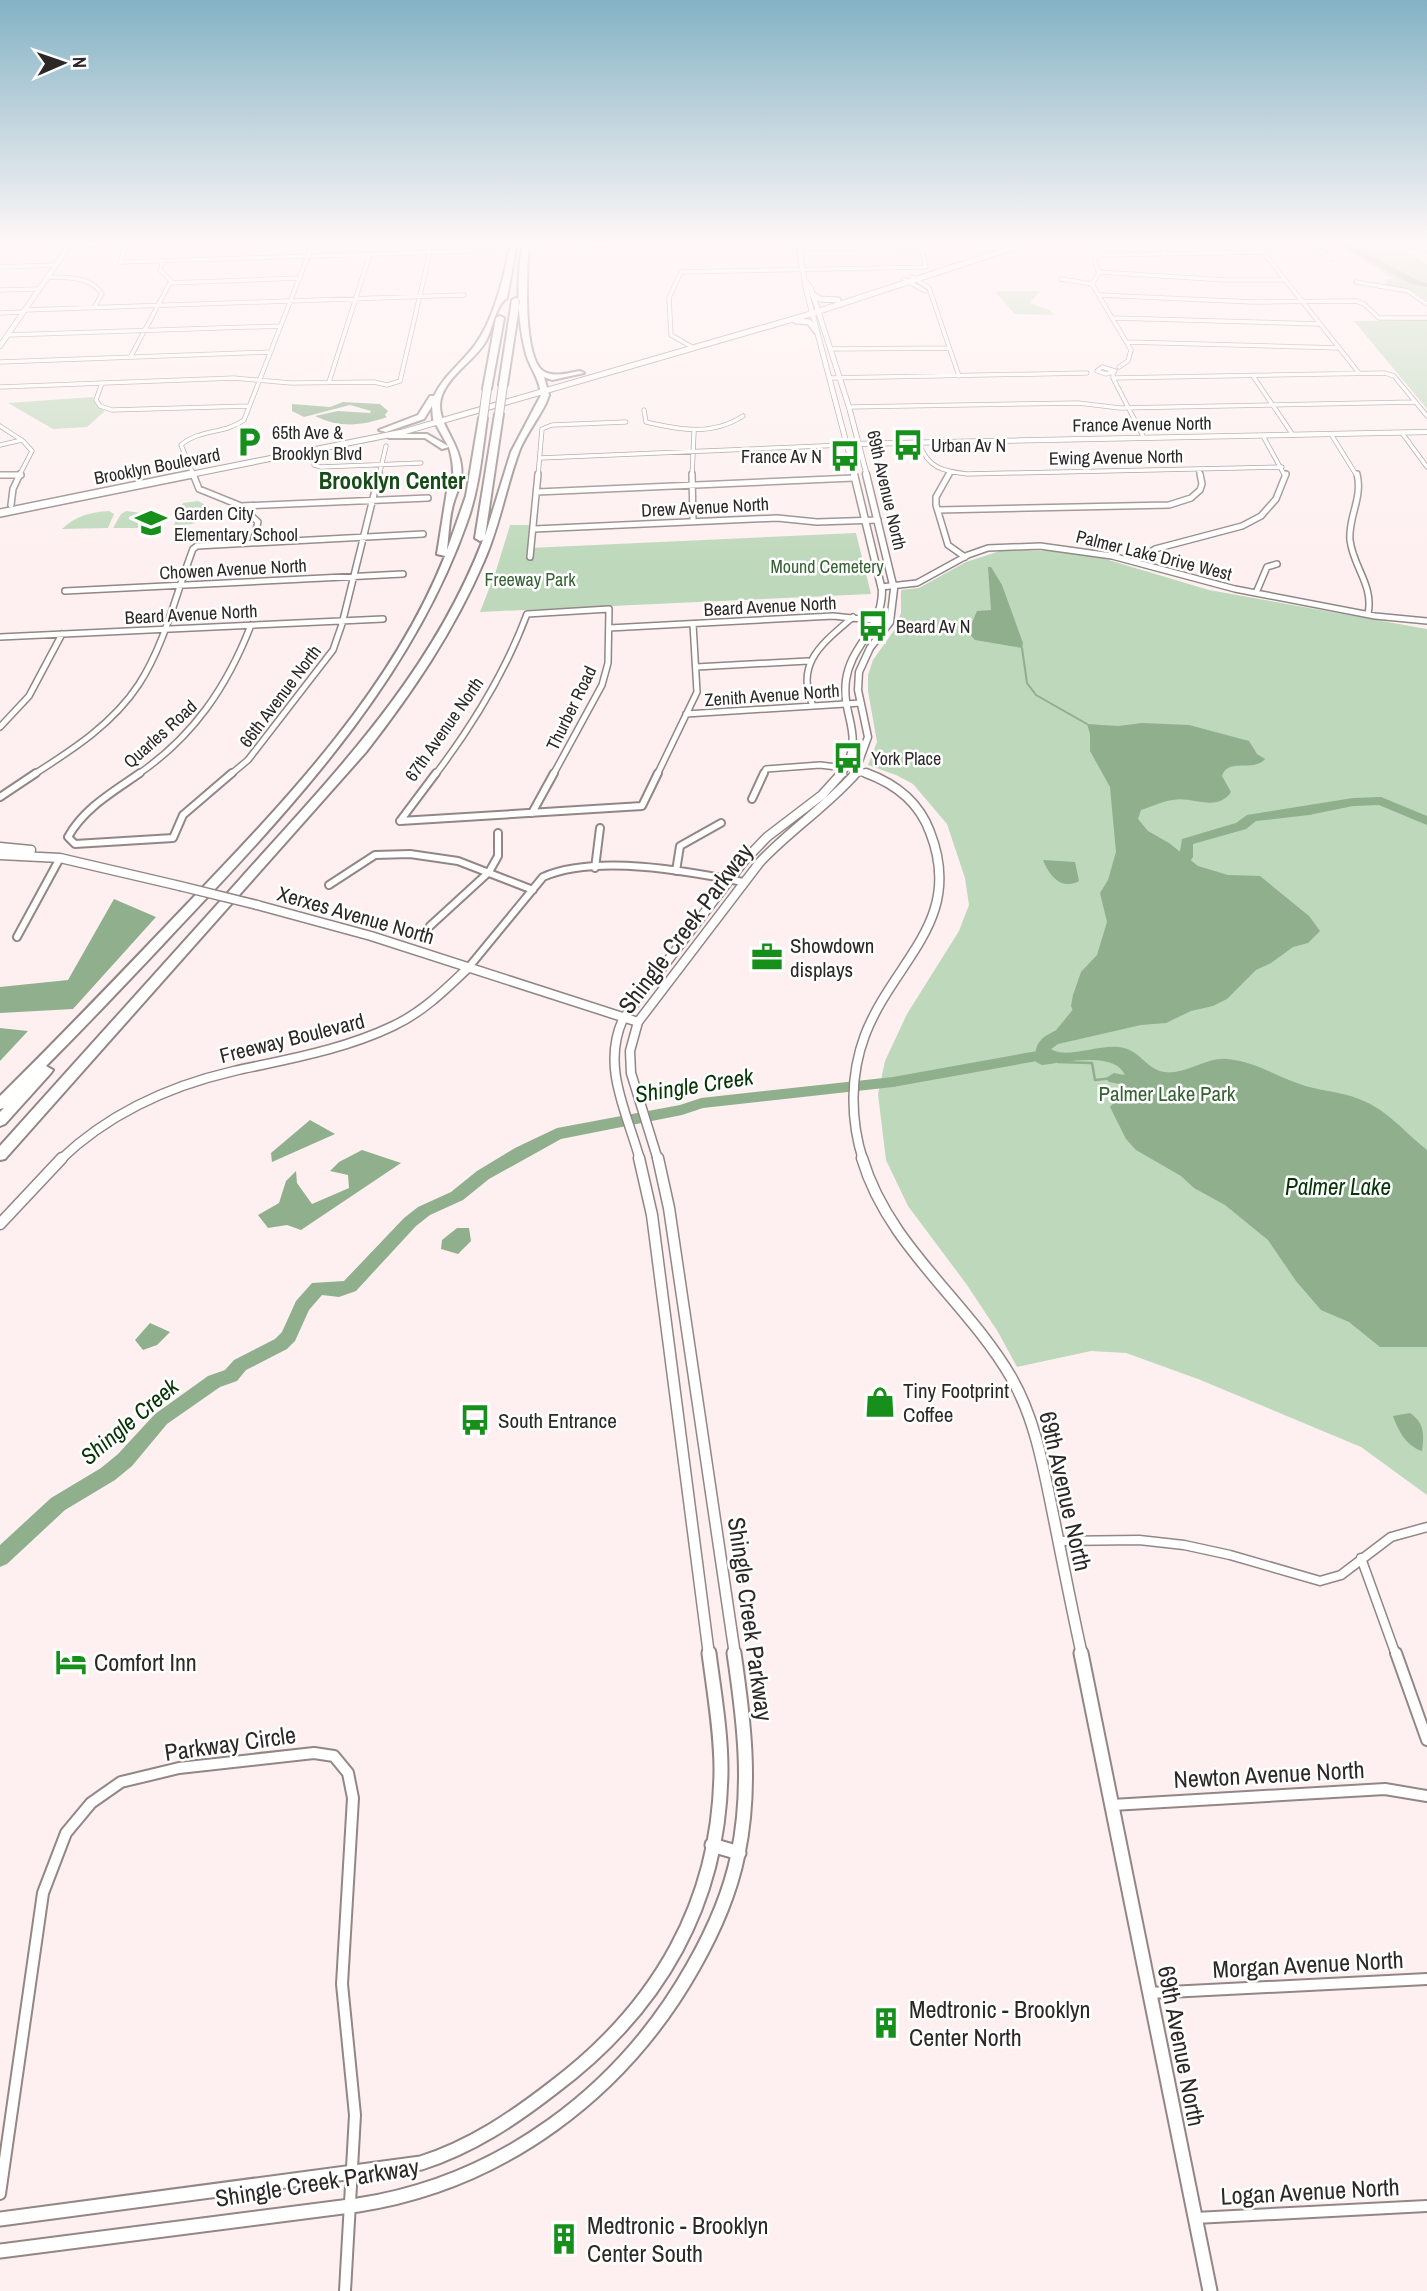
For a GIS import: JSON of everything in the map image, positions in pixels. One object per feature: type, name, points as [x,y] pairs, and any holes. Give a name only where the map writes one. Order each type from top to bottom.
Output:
[{"type":"highway","points":[[386,433],[424,414],[439,388],[474,350]]},
{"type":"highway","points":[[0,1104],[68,1037],[249,846],[314,771],[380,682],[426,606],[448,560],[465,514],[494,350]]},
{"type":"highway","points":[[452,615],[481,535],[509,350]]},
{"type":"highway","points":[[0,1157],[362,750],[407,692],[452,615],[480,560],[501,503],[516,449],[541,405],[544,387],[529,350]]},
{"type":"highway","points":[[537,372],[552,378],[580,373]]},
{"type":"highway","points":[[426,606],[446,538],[451,499],[451,470],[437,421],[438,396],[454,373]]},
{"type":"highway","points":[[437,421],[446,432],[457,467],[456,491],[451,499]]},
{"type":"highway","points":[[386,433],[424,435],[437,439],[445,447]]},
{"type":"highway","points":[[0,1121],[42,1075],[68,1037]]},
{"type":"main road","name":"Brooklyn Boulevard","points":[[544,387],[580,373],[674,350]]},
{"type":"main road","name":"Brooklyn Boulevard","points":[[0,510],[193,473],[437,421],[676,350]]},
{"type":"main road","name":"Brooklyn Boulevard","points":[[0,510],[11,505],[317,452],[386,433]]},
{"type":"street","points":[[131,356],[134,350]]},
{"type":"street","points":[[329,382],[339,350]]},
{"type":"street","points":[[0,387],[234,378],[374,382],[391,385],[400,381],[407,350]]},
{"type":"street","name":"69th Avenue North","points":[[822,350],[881,587]]},
{"type":"street","name":"69th Avenue North","points":[[831,350],[849,407],[892,586]]},
{"type":"street","points":[[950,350],[959,376]]},
{"type":"street","points":[[831,378],[1098,372],[1106,374],[1130,357],[1131,350]]},
{"type":"street","points":[[1341,350],[1359,373]]},
{"type":"street","points":[[0,362],[271,352],[244,420],[238,425],[202,433],[184,442],[181,449],[199,489],[241,506],[258,522],[253,542]]},
{"type":"street","points":[[1098,372],[1102,367],[1112,372],[1253,376],[1391,374],[1427,416]]},
{"type":"street","points":[[1112,372],[1143,438]]},
{"type":"street","points":[[1253,376],[1293,435]]},
{"type":"street","points":[[102,383],[96,400],[100,406],[112,410],[249,406]]},
{"type":"street","points":[[849,407],[1078,403],[1128,408],[1415,402]]},
{"type":"street","points":[[644,410],[646,422],[694,432],[733,424],[743,416]]},
{"type":"street","points":[[530,557],[542,429],[546,426],[626,422]]},
{"type":"street","points":[[0,426],[22,440],[32,454],[13,489],[11,505]]},
{"type":"street","points":[[693,521],[691,452],[694,432]]},
{"type":"street","name":"France Avenue North","points":[[845,445],[1427,432]]},
{"type":"street","points":[[1402,433],[1427,467]]},
{"type":"street","points":[[1331,434],[1358,478],[1359,495],[1349,536],[1355,560],[1371,592],[1368,614]]},
{"type":"street","points":[[1135,562],[1163,545],[1235,529],[1257,520],[1275,502],[1285,478],[1282,467],[1263,436]]},
{"type":"street","points":[[0,445],[22,440]]},
{"type":"street","points":[[919,443],[926,463],[950,472],[936,497],[937,510],[948,545],[965,557]]},
{"type":"street","points":[[540,458],[845,445]]},
{"type":"street","name":"66th Avenue North","points":[[75,844],[173,838],[183,815],[234,774],[284,716],[326,662],[337,641],[386,446]]},
{"type":"street","points":[[317,452],[314,465],[321,467],[421,463]]},
{"type":"street","name":"Ewing Avenue North","points":[[950,472],[978,474],[1282,467]]},
{"type":"street","points":[[937,510],[1170,505],[1193,498],[1201,491],[1203,479],[1198,469]]},
{"type":"street","points":[[0,475],[21,475]]},
{"type":"street","points":[[537,492],[854,478]]},
{"type":"street","points":[[241,506],[428,498]]},
{"type":"street","name":"Drew Avenue North","points":[[534,529],[777,517],[817,522],[878,520]]},
{"type":"street","points":[[0,797],[86,738],[120,708],[140,683],[193,549],[197,546],[423,534]]},
{"type":"street","name":"Palmer Lake Drive West","points":[[881,587],[917,583],[977,551],[999,546],[1040,546],[1094,552],[1255,593],[1368,614],[1427,621]]},
{"type":"street","points":[[1255,593],[1267,567],[1277,564]]},
{"type":"street","name":"Chowen Avenue North","points":[[65,591],[403,575]]},
{"type":"street","points":[[890,622],[894,606],[892,586]]},
{"type":"street","points":[[879,620],[883,604],[881,587]]},
{"type":"street","name":"67th Avenue North","points":[[532,813],[400,821],[491,696],[527,614],[609,609]]},
{"type":"street","name":"Thurber Road","points":[[532,813],[602,685],[608,663],[609,609]]},
{"type":"street","points":[[813,706],[805,688],[808,661],[853,617]]},
{"type":"street","name":"Beard Avenue North","points":[[609,628],[853,617],[890,622]]},
{"type":"street","name":"Beard Avenue North","points":[[0,638],[383,619]]},
{"type":"street","name":"Shingle Creek Parkway","points":[[0,2218],[421,2163],[463,2148],[551,2091],[582,2064],[622,2026],[650,1993],[682,1940],[700,1900],[723,1775],[652,1214],[614,1073],[613,1050],[623,1017],[730,879],[767,837],[823,794],[845,768],[855,738],[845,687],[848,670],[859,647],[879,620]]},
{"type":"street","name":"Shingle Creek Parkway","points":[[0,2251],[407,2195],[480,2168],[558,2123],[622,2067],[656,2028],[687,1980],[727,1896],[739,1853],[748,1771],[745,1724],[669,1209],[631,1073],[630,1051],[638,1022],[744,882],[781,840],[836,796],[858,771],[868,737],[861,703],[859,672],[870,648],[890,622]]},
{"type":"street","points":[[532,813],[642,806],[697,692],[693,624]]},
{"type":"street","name":"Quarles Road","points":[[75,844],[68,837],[81,818],[154,763],[211,708],[234,672],[251,625]]},
{"type":"street","points":[[0,727],[15,715],[34,691],[62,634]]},
{"type":"street","points":[[696,667],[808,661]]},
{"type":"street","name":"Zenith Avenue North","points":[[686,714],[861,703]]},
{"type":"street","points":[[752,799],[766,769],[820,765],[845,768]]},
{"type":"street","name":"69th Avenue North","points":[[845,768],[885,780],[916,803],[936,845],[941,880],[938,901],[930,923],[868,1026],[859,1049],[853,1096],[855,1127],[862,1157],[889,1221],[1003,1366],[1023,1400],[1042,1459],[1210,2291]]},
{"type":"street","points":[[676,871],[680,846],[721,823]]},
{"type":"street","points":[[595,869],[600,828]]},
{"type":"street","points":[[430,926],[489,872],[498,856],[498,833]]},
{"type":"street","name":"Xerxes Avenue North","points":[[0,847],[29,849],[371,936],[638,1022]]},
{"type":"street","points":[[329,885],[357,864],[383,854],[438,856],[489,872],[533,890]]},
{"type":"street","name":"Xerxes Avenue North","points":[[0,855],[60,858]]},
{"type":"street","points":[[18,937],[60,858]]},
{"type":"street","name":"Freeway Boulevard","points":[[0,1224],[58,1158],[106,1122],[133,1107],[217,1075],[353,1044],[386,1032],[438,1000],[544,877],[553,871],[571,867],[676,871],[744,882]]},
{"type":"street","points":[[1058,1541],[1139,1540],[1184,1545],[1320,1580],[1341,1574],[1391,1537],[1427,1527]]},
{"type":"street","points":[[1361,1558],[1427,1740]]},
{"type":"street","name":"Parkway Circle","points":[[0,2194],[43,1893],[66,1833],[91,1803],[121,1782],[180,1768],[314,1753],[334,1756],[348,1773],[353,1798],[342,1984],[355,2115],[351,2204]]},
{"type":"street","name":"Newton Avenue North","points":[[1112,1805],[1385,1789],[1427,1796]]},
{"type":"street","points":[[712,1845],[739,1853]]},
{"type":"street","name":"Morgan Avenue North","points":[[1150,1993],[1427,1979]]},
{"type":"street","points":[[345,2291],[351,2204]]},
{"type":"street","name":"Logan Avenue North","points":[[1195,2218],[1427,2206]]},
{"type":"green space","points":[[1378,350],[1427,350],[1427,409]]},
{"type":"green space","points":[[93,397],[96,406],[105,411],[87,427],[53,429],[8,403]]},
{"type":"green space","points":[[198,501],[209,507],[205,519],[192,524],[174,525],[183,503]]},
{"type":"green space","points":[[109,511],[114,514],[108,528],[62,529],[84,516]]},
{"type":"green space","points":[[126,511],[158,515],[161,522],[154,528],[113,528],[121,514]]},
{"type":"green space","name":"Mound Cemetery","points":[[510,525],[531,525],[529,548],[856,533],[871,594],[480,612]]},
{"type":"green space","name":"Palmer Lake Park","points":[[1003,550],[1057,551],[1105,559],[1209,590],[1427,629],[1427,1495],[1361,1447],[1198,1379],[1126,1353],[1091,1351],[1017,1367],[967,1285],[908,1206],[886,1160],[878,1094],[885,1061],[907,1014],[959,931],[969,905],[965,878],[947,824],[913,784],[868,765],[877,742],[868,691],[868,675],[873,660],[895,629],[901,613],[901,590],[919,588],[966,562]]},
{"type":"water","points":[[343,402],[380,404],[388,411],[385,415],[387,417],[360,424],[342,424],[315,416],[338,411],[371,411],[350,405],[304,417],[292,411],[292,404],[330,407]]},
{"type":"water","points":[[988,567],[991,567],[1002,585],[1023,643],[1022,648],[975,640],[968,632],[977,611],[991,610]]},
{"type":"water","name":"Palmer Lake","points":[[1142,723],[1189,725],[1249,741],[1257,754],[1265,759],[1254,765],[1235,766],[1225,770],[1222,776],[1231,792],[1219,802],[1180,799],[1169,801],[1141,810],[1138,819],[1148,831],[1169,843],[1198,866],[1228,875],[1260,876],[1309,916],[1320,931],[1308,943],[1293,947],[1256,970],[1227,999],[1213,1006],[1191,1011],[1166,1023],[1141,1025],[1058,1044],[1051,1049],[1066,1053],[1106,1047],[1124,1048],[1134,1052],[1155,1069],[1168,1072],[1185,1070],[1219,1059],[1237,1060],[1305,1086],[1359,1099],[1387,1115],[1427,1150],[1427,1347],[1380,1347],[1349,1322],[1321,1310],[1296,1281],[1268,1240],[1225,1205],[1136,1150],[1126,1139],[1110,1107],[1126,1089],[1125,1076],[1119,1067],[1095,1060],[1042,1065],[1036,1062],[1038,1044],[1043,1038],[1076,1018],[1071,1006],[1073,995],[1081,972],[1097,955],[1107,922],[1100,893],[1108,880],[1116,852],[1110,787],[1090,751],[1087,724],[1118,726]]},
{"type":"water","points":[[1043,860],[1075,862],[1079,881],[1073,884],[1061,883],[1052,876]]},
{"type":"water","points":[[114,899],[156,917],[73,1009],[0,1013],[0,987],[68,980]]},
{"type":"water","points":[[0,1028],[28,1031],[0,1061]]},
{"type":"water","points":[[310,1120],[335,1134],[272,1162],[271,1153]]},
{"type":"water","points":[[362,1150],[401,1163],[301,1230],[287,1225],[268,1228],[258,1215],[279,1203],[286,1181],[296,1171],[297,1183],[312,1204],[349,1188],[348,1175],[330,1171],[339,1162]]},
{"type":"water","points":[[457,1228],[469,1228],[471,1241],[458,1254],[441,1249],[442,1240]]},
{"type":"water","points":[[150,1323],[170,1332],[157,1345],[143,1350],[135,1340]]},
{"type":"water","points":[[1410,1413],[1422,1430],[1422,1451],[1407,1441],[1393,1416]]},
{"type":"waterway","points":[[1022,648],[1027,683],[1036,695],[1087,724]]},
{"type":"waterway","name":"Shingle Creek","points":[[1175,873],[1186,857],[1187,842],[1241,826],[1252,818],[1353,802],[1381,801],[1427,821]]},
{"type":"waterway","name":"Shingle Creek","points":[[1062,1032],[1089,999]]},
{"type":"waterway","name":"Shingle Creek","points":[[0,1558],[58,1504],[108,1474],[125,1460],[161,1419],[214,1381],[231,1376],[240,1365],[281,1344],[289,1336],[302,1306],[318,1288],[339,1290],[350,1286],[410,1222],[424,1211],[457,1196],[483,1175],[557,1134],[682,1110],[701,1103],[893,1082],[1043,1055]]},
{"type":"waterway","points":[[1058,1062],[1092,1063],[1095,1080],[1114,1078]]},
{"type":"waterway","points":[[1114,1078],[1145,1084]]},
{"type":"place","name":"65th Ave & Brooklyn Blvd","points":[[249,442]]},
{"type":"place","name":"Urban Av N","points":[[908,445]]},
{"type":"place","name":"France Av N","points":[[845,456]]},
{"type":"place","name":"Garden City Elementary School","points":[[151,523]]},
{"type":"place","name":"Beard Av N","points":[[873,626]]},
{"type":"place","name":"York Place","points":[[848,758]]},
{"type":"place","name":"Showdown displays","points":[[767,957]]},
{"type":"place","name":"Tiny Footprint Coffee","points":[[880,1402]]},
{"type":"place","name":"South Entrance","points":[[475,1420]]},
{"type":"place","name":"Comfort Inn","points":[[71,1662]]},
{"type":"place","name":"Medtronic - Brooklyn Center North","points":[[886,2023]]},
{"type":"place","name":"Medtronic - Brooklyn Center South","points":[[564,2239]]},
{"type":"district","name":"Brooklyn Center","points":[[392,480]]},
{"type":"park label","name":"Freeway Park","points":[[530,579]]}]
